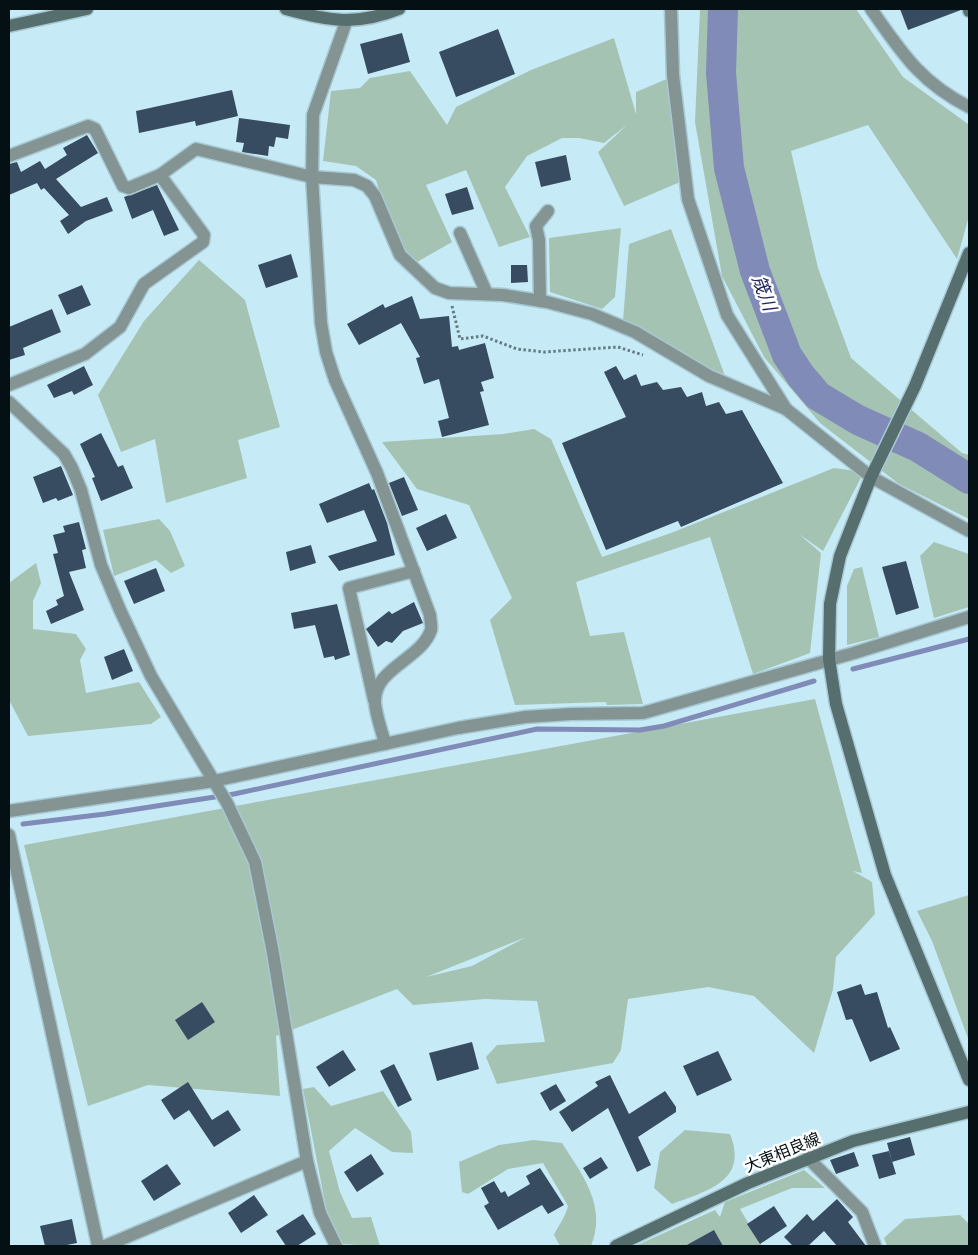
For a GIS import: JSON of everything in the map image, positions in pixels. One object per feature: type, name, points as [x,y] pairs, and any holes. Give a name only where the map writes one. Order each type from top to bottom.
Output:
[{"type":"street","points":[[9,26],[86,9]]},
{"type":"street","points":[[286,9],[343,17],[381,16],[399,9]]},
{"type":"street","points":[[671,9],[673,75],[688,199],[727,315],[786,409]]},
{"type":"street","points":[[871,9],[905,58],[916,70],[943,94],[969,107]]},
{"type":"street","points":[[343,17],[313,115],[312,176],[321,323],[326,352],[335,380],[378,473],[430,615],[431,630],[422,644],[382,679],[375,702]]},
{"type":"street","points":[[9,156],[88,126],[95,129],[123,186],[129,188],[160,175],[196,149],[312,176],[354,180],[367,186],[375,196],[400,255],[436,288],[449,292],[487,294],[540,301],[592,314],[635,332],[709,376],[786,409],[871,478],[969,531]]},
{"type":"street","points":[[9,385],[85,354],[120,327],[144,284],[203,242],[204,235],[160,175]]},
{"type":"street","points":[[540,301],[539,240],[536,226],[548,211]]},
{"type":"street","points":[[460,233],[487,294]]},
{"type":"street","points":[[969,253],[915,386],[871,478],[840,556],[830,604],[829,659],[836,704],[885,876],[969,1080]]},
{"type":"street","points":[[9,402],[64,454],[72,468],[81,490],[101,564],[120,610],[168,707],[227,803],[255,862],[273,953],[307,1161],[320,1213],[336,1246]]},
{"type":"street","points":[[385,744],[349,588],[414,571]]},
{"type":"street","points":[[9,811],[217,786],[313,758],[458,728],[526,717],[643,713],[969,617]]},
{"type":"street","points":[[9,835],[98,1246]]},
{"type":"street","name":"大東相良線","points":[[616,1246],[748,1183],[808,1158],[853,1141],[969,1112]]},
{"type":"street","points":[[808,1158],[862,1212],[875,1246]]},
{"type":"street","points":[[106,1246],[307,1161]]},
{"type":"path","points":[[449,292],[460,340],[483,336],[517,349],[544,352],[618,347],[646,356]]},
{"type":"green space","points":[[700,9],[856,9],[903,77],[968,124],[969,216],[957,259],[868,125],[791,151],[818,268],[851,358],[962,453],[969,455],[969,519],[899,484],[820,423],[764,357],[722,276],[695,122]]},
{"type":"green space","points":[[614,38],[636,114],[636,92],[669,78],[680,182],[624,206],[598,152],[628,124],[604,143],[579,138],[562,138],[527,156],[505,187],[530,237],[499,247],[466,170],[426,185],[452,242],[417,262],[400,255],[376,180],[356,166],[323,161],[331,91],[360,88],[370,78],[410,71],[447,125],[456,107],[531,70]]},
{"type":"green space","points":[[621,228],[615,297],[602,309],[550,292],[549,238]]},
{"type":"green space","points":[[671,229],[725,376],[709,376],[623,321],[629,244]]},
{"type":"green space","points":[[199,260],[245,300],[280,427],[238,440],[247,478],[166,503],[155,439],[121,452],[98,395],[144,321]]},
{"type":"green space","points":[[534,429],[551,439],[602,557],[671,533],[834,468],[864,472],[823,551],[799,534],[821,553],[810,653],[753,674],[710,537],[576,582],[590,636],[624,632],[643,704],[607,705],[606,702],[515,705],[490,620],[512,598],[469,505],[417,489],[382,442],[503,434]]},
{"type":"green space","points":[[159,519],[170,531],[185,566],[171,573],[156,560],[114,576],[103,530]]},
{"type":"green space","points":[[934,542],[969,554],[969,607],[934,618],[920,556]]},
{"type":"green space","points":[[36,563],[41,583],[33,601],[33,629],[76,634],[86,649],[80,660],[86,693],[139,682],[161,717],[151,724],[28,736],[9,700],[9,583]]},
{"type":"green space","points":[[862,567],[879,637],[847,645],[847,586],[854,569]]},
{"type":"green space","points":[[815,699],[862,873],[853,871],[872,882],[875,914],[836,957],[833,989],[814,1053],[754,996],[708,987],[628,999],[621,1050],[613,1063],[497,1084],[486,1057],[497,1045],[545,1042],[537,1001],[485,999],[413,1005],[397,989],[276,1036],[280,1096],[148,1085],[88,1106],[24,845]],"holes":[[[526,937],[472,966],[426,977]]]},
{"type":"green space","points":[[969,895],[969,1041],[932,941],[917,911]]},
{"type":"green space","points":[[314,1087],[331,1106],[383,1091],[411,1132],[413,1153],[392,1152],[355,1128],[329,1151],[340,1192],[352,1218],[371,1217],[380,1246],[340,1244],[327,1213],[303,1089]]},
{"type":"green space","points":[[685,1130],[730,1134],[734,1150],[734,1163],[729,1173],[711,1189],[672,1204],[654,1188],[660,1152]]},
{"type":"green space","points":[[534,1140],[562,1143],[585,1180],[594,1205],[596,1218],[591,1246],[560,1246],[554,1235],[564,1218],[568,1206],[543,1163],[508,1169],[468,1194],[462,1192],[459,1162],[499,1145]]},
{"type":"green space","points":[[804,1170],[825,1188],[792,1188],[740,1209],[762,1246],[635,1246],[715,1210],[720,1217],[725,1202]]},
{"type":"green space","points":[[960,1215],[969,1224],[969,1246],[887,1246],[884,1238],[905,1219]]},
{"type":"building","points":[[900,9],[960,9],[961,10],[908,30]]},
{"type":"building","points":[[498,29],[515,74],[456,97],[439,52]]},
{"type":"building","points":[[402,33],[410,62],[368,74],[360,44]]},
{"type":"building","points":[[232,90],[238,116],[196,126],[195,121],[139,133],[136,111]]},
{"type":"building","points":[[239,118],[290,125],[288,139],[276,137],[274,147],[269,146],[268,156],[242,152],[244,143],[236,142]]},
{"type":"building","points":[[87,135],[98,153],[56,179],[81,207],[107,197],[113,211],[86,221],[68,234],[60,221],[69,215],[44,188],[41,190],[37,183],[9,195],[9,164],[17,162],[21,172],[40,161],[45,169],[67,155],[63,148]]},
{"type":"building","points":[[566,155],[571,180],[541,187],[535,162]]},
{"type":"building","points":[[157,185],[179,230],[164,236],[153,210],[132,219],[124,197]]},
{"type":"building","points":[[467,187],[474,209],[452,215],[445,194]]},
{"type":"building","points":[[291,254],[298,277],[266,288],[258,265]]},
{"type":"building","points":[[511,265],[527,265],[528,282],[511,283]]},
{"type":"building","points":[[82,285],[91,305],[67,315],[58,295]]},
{"type":"building","points":[[412,296],[420,319],[449,316],[452,347],[458,346],[459,350],[485,343],[494,378],[481,382],[484,391],[480,392],[489,425],[442,437],[438,421],[449,418],[439,379],[424,384],[416,358],[420,357],[401,323],[359,345],[347,324],[383,304],[385,308]]},
{"type":"building","points":[[52,309],[61,332],[23,348],[25,355],[9,360],[9,327]]},
{"type":"building","points":[[84,366],[93,385],[74,395],[72,391],[54,398],[47,385]]},
{"type":"building","points":[[616,366],[624,380],[636,374],[641,386],[657,382],[663,390],[681,387],[687,397],[702,392],[706,406],[719,402],[726,414],[742,410],[783,483],[681,527],[678,521],[606,550],[562,443],[626,417],[604,372]]},
{"type":"building","points":[[101,433],[118,467],[123,465],[133,488],[101,501],[92,478],[95,477],[80,444]]},
{"type":"building","points":[[61,466],[73,495],[58,501],[56,498],[43,503],[33,477]]},
{"type":"building","points":[[404,477],[418,510],[402,516],[389,483]]},
{"type":"building","points":[[369,483],[372,490],[374,489],[387,523],[395,555],[339,571],[328,556],[377,541],[364,510],[327,523],[319,504]]},
{"type":"building","points":[[446,514],[457,538],[427,551],[416,528]]},
{"type":"building","points":[[79,522],[86,549],[82,550],[86,568],[69,572],[84,610],[51,624],[46,611],[58,605],[56,600],[64,596],[53,554],[58,553],[53,535],[65,532],[63,526]]},
{"type":"building","points":[[311,545],[316,563],[290,571],[286,552]]},
{"type":"building","points":[[906,561],[919,608],[896,615],[882,567]]},
{"type":"building","points":[[156,568],[165,591],[134,604],[124,581]]},
{"type":"building","points":[[414,602],[423,623],[403,631],[392,643],[386,641],[378,647],[366,629],[389,611],[392,614]]},
{"type":"building","points":[[337,604],[350,655],[335,660],[334,656],[324,658],[315,625],[294,629],[291,613]]},
{"type":"building","points":[[124,649],[133,671],[112,680],[104,657]]},
{"type":"building","points":[[861,984],[865,995],[877,992],[888,1028],[890,1027],[900,1049],[870,1062],[852,1019],[846,1020],[837,992]]},
{"type":"building","points":[[202,1002],[215,1022],[188,1040],[175,1020]]},
{"type":"building","points":[[472,1042],[479,1069],[437,1081],[429,1053]]},
{"type":"building","points":[[343,1050],[356,1070],[329,1087],[316,1067]]},
{"type":"building","points":[[718,1051],[732,1080],[697,1096],[683,1066]]},
{"type":"building","points":[[394,1064],[412,1100],[398,1107],[380,1071]]},
{"type":"building","points":[[610,1075],[629,1114],[665,1091],[676,1107],[676,1112],[638,1137],[651,1165],[637,1172],[608,1108],[572,1132],[559,1112],[598,1086],[595,1082]]},
{"type":"building","points":[[188,1082],[212,1120],[228,1110],[241,1130],[214,1147],[189,1110],[174,1120],[161,1100]]},
{"type":"building","points":[[556,1084],[566,1101],[550,1111],[540,1093]]},
{"type":"building","points":[[910,1137],[915,1155],[892,1162],[887,1143]]},
{"type":"building","points":[[889,1151],[896,1174],[879,1179],[872,1155]]},
{"type":"building","points":[[854,1152],[859,1166],[836,1174],[830,1160]]},
{"type":"building","points":[[371,1154],[384,1174],[357,1192],[344,1172]]},
{"type":"building","points":[[601,1157],[608,1168],[590,1179],[583,1168]]},
{"type":"building","points":[[167,1164],[181,1184],[154,1201],[141,1181]]},
{"type":"building","points":[[540,1168],[564,1205],[548,1214],[542,1205],[498,1230],[484,1206],[489,1203],[481,1188],[494,1181],[501,1193],[505,1191],[508,1197],[530,1184],[526,1176]]},
{"type":"building","points":[[254,1195],[268,1215],[241,1233],[228,1213]]},
{"type":"building","points":[[837,1199],[853,1217],[848,1222],[866,1246],[837,1246],[824,1231],[808,1246],[793,1246],[784,1237],[807,1214],[813,1221]]},
{"type":"building","points":[[774,1206],[787,1226],[760,1244],[747,1224]]},
{"type":"building","points":[[303,1214],[316,1234],[297,1246],[286,1246],[276,1231]]},
{"type":"building","points":[[72,1219],[77,1243],[62,1246],[45,1246],[40,1226]]},
{"type":"building","points":[[714,1230],[723,1246],[685,1246]]},
{"type":"waterway","name":"筬川","points":[[723,9],[721,73],[729,168],[755,271],[787,355],[818,396],[858,420],[918,447],[969,479]]},
{"type":"waterway","points":[[853,669],[969,639]]},
{"type":"waterway","points":[[23,824],[105,814],[234,794],[537,729],[640,730],[664,726],[814,681]]}]
